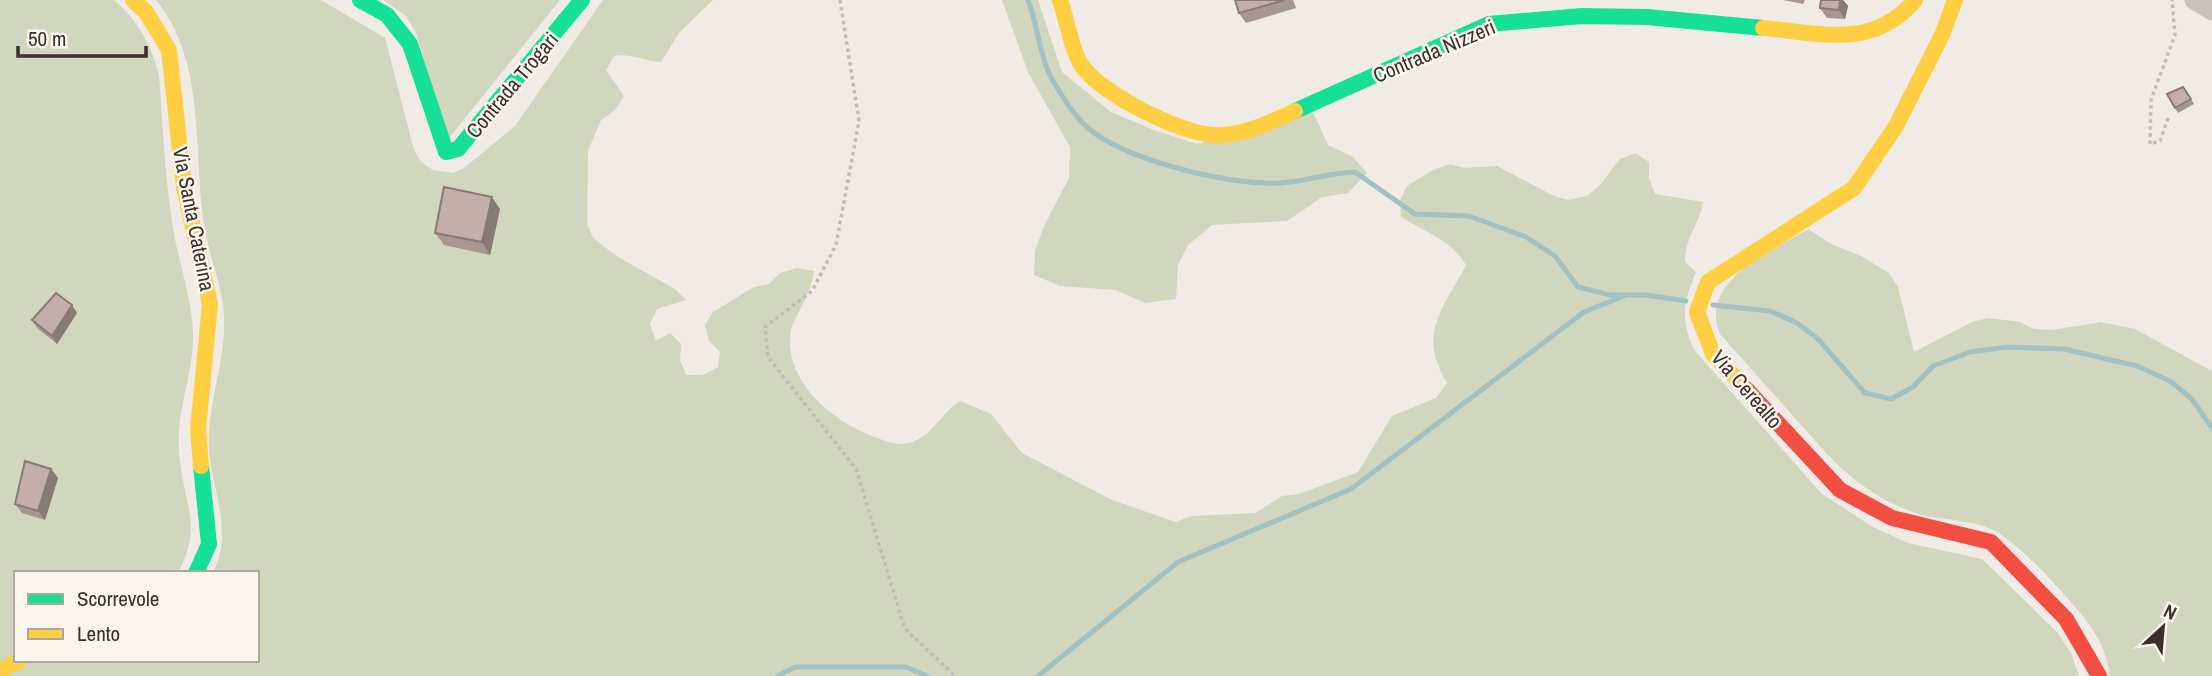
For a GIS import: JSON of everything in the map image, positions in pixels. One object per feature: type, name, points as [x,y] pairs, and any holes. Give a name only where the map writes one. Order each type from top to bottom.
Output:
[{"type":"street","name":"Via Santa Caterina","points":[[132,0],[146,12],[169,50],[184,187],[210,304],[198,429],[209,544],[197,571]]},
{"type":"street","name":"Contrada Trogari","points":[[359,0],[387,15],[410,44],[446,152],[458,149],[582,0]]},
{"type":"street","name":"Contrada Nizzeri","points":[[1060,0],[1081,65],[1105,88],[1169,122],[1212,135],[1237,133],[1276,120],[1489,24],[1582,16],[1647,17],[1856,36],[1900,19],[1915,0]]},
{"type":"street","name":"Via Cerealto","points":[[1955,0],[1942,35],[1896,126],[1854,188],[1708,282],[1697,312],[1713,354],[1840,490],[1892,518],[1991,542],[2066,619],[2099,676]]},
{"type":"street","points":[[2194,0],[2212,11]]},
{"type":"street","points":[[0,671],[16,662]]},
{"type":"path","points":[[840,0],[859,121],[836,245],[812,291],[765,327],[768,357],[856,469],[905,629],[954,676]]},
{"type":"path","points":[[2168,118],[2160,141],[2150,144],[2151,100],[2175,34],[2172,0]]},
{"type":"green space","points":[[0,0],[114,0],[143,34],[159,75],[171,214],[193,333],[191,363],[178,439],[191,527],[186,556],[179,571],[14,571],[14,662],[259,662],[259,571],[214,571],[222,542],[222,526],[211,465],[209,432],[224,334],[223,305],[204,224],[195,107],[190,78],[183,50],[172,24],[156,0],[321,0],[385,38],[414,150],[421,162],[433,170],[453,173],[464,168],[515,126],[603,0],[713,0],[679,33],[661,62],[614,56],[606,70],[624,96],[615,110],[601,120],[588,151],[587,223],[593,238],[618,257],[675,289],[686,300],[657,309],[650,324],[656,341],[670,333],[681,344],[680,360],[686,375],[703,375],[718,367],[720,352],[709,341],[705,325],[713,312],[754,287],[769,284],[780,273],[797,268],[814,271],[791,329],[791,354],[797,372],[818,401],[832,414],[864,433],[888,442],[908,443],[926,434],[960,401],[991,414],[1022,453],[1112,500],[1176,522],[1191,516],[1255,513],[1282,496],[1299,494],[1358,472],[1392,416],[1436,398],[1447,383],[1438,366],[1434,336],[1442,309],[1466,265],[1453,249],[1437,237],[1401,217],[1400,201],[1407,186],[1433,170],[1450,164],[1465,168],[1497,166],[1554,196],[1569,200],[1587,196],[1600,185],[1620,159],[1635,153],[1649,162],[1649,179],[1655,194],[1703,202],[1685,254],[1685,262],[1696,272],[1685,311],[1694,350],[1822,494],[1873,527],[1908,543],[1982,559],[2057,632],[2071,653],[2079,676],[0,676]]},
{"type":"green space","points":[[383,0],[560,0],[446,142],[416,32],[405,15]]},
{"type":"green space","points":[[1002,0],[1038,0],[1062,72],[1111,112],[1156,131],[1197,144],[1313,112],[1328,145],[1353,157],[1367,173],[1348,193],[1322,197],[1287,221],[1212,225],[1188,245],[1178,265],[1176,299],[1145,303],[1116,290],[1060,286],[1034,275],[1035,251],[1044,226],[1069,178],[1070,147],[1028,72]]},
{"type":"green space","points":[[1808,229],[1831,244],[1861,256],[1889,273],[1898,287],[1914,352],[1972,322],[1988,318],[2020,322],[2034,329],[2052,330],[2101,322],[2135,329],[2212,371],[2212,676],[2110,676],[2099,640],[2081,614],[2008,539],[1979,525],[1919,514],[1893,504],[1857,481],[1826,453],[1720,334],[1716,315],[1719,298],[1742,270]]},
{"type":"building","points":[[1235,0],[1285,0],[1239,13]]},
{"type":"building","points":[[1821,0],[1840,0],[1839,10],[1820,8]]},
{"type":"building","points":[[2183,87],[2191,99],[2175,108],[2167,94]]},
{"type":"building","points":[[444,187],[492,197],[482,242],[435,233]]},
{"type":"building","points":[[56,293],[72,305],[52,336],[32,320]]},
{"type":"building","points":[[25,461],[51,469],[38,511],[15,504]]},
{"type":"waterway","points":[[1028,0],[1046,66],[1063,97],[1088,128],[1125,150],[1197,173],[1265,183],[1355,172],[1415,214],[1469,216],[1526,237],[1555,256],[1578,287],[1610,295],[1646,295],[1686,301]]},
{"type":"waterway","points":[[1038,676],[1178,562],[1351,489],[1584,312],[1624,296]]},
{"type":"waterway","points":[[1713,305],[1770,311],[1797,323],[1818,339],[1865,393],[1891,399],[1913,387],[1933,366],[1970,352],[2007,347],[2064,349],[2137,366],[2170,381],[2192,399],[2212,428]]},
{"type":"waterway","points":[[778,676],[795,667],[906,667],[927,676]]},
{"type":"traffic: fast","points":[[360,0],[387,15],[410,44],[446,152],[458,149],[582,0]]},
{"type":"traffic: fast","points":[[1295,111],[1489,24],[1582,16],[1647,17],[1763,28]]},
{"type":"traffic: fast","points":[[197,571],[209,544],[201,466]]},
{"type":"traffic: slow","points":[[133,0],[146,12],[169,50],[184,187],[210,304],[198,429],[201,466]]},
{"type":"traffic: slow","points":[[1060,0],[1072,43],[1082,66],[1123,100],[1162,120],[1198,133],[1224,135],[1256,128],[1295,111]]},
{"type":"traffic: slow","points":[[1763,28],[1825,35],[1863,32],[1882,26],[1899,16],[1915,0]]},
{"type":"traffic: slow","points":[[1747,390],[1713,354],[1697,312],[1708,282],[1854,188],[1896,126],[1942,35],[1955,0]]},
{"type":"traffic: slow","points":[[0,671],[16,662]]},
{"type":"traffic: jam","points":[[1747,390],[1840,490],[1892,518],[1991,542],[2066,619],[2099,676]]}]
